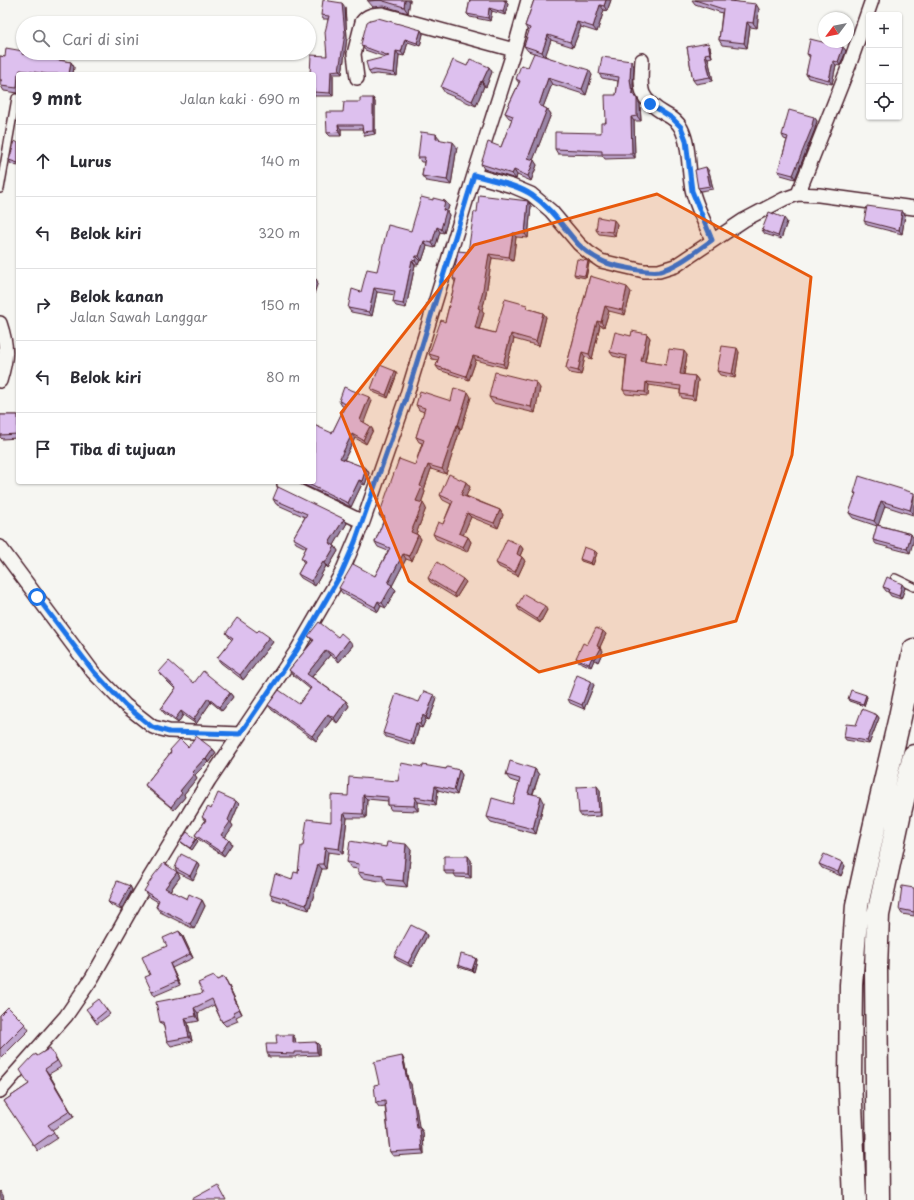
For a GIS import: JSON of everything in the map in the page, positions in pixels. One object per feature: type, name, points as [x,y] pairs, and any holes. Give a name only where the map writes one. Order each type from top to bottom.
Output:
[{"type":"highway","points":[[855,1200],[850,1080],[851,985],[857,905],[914,650]]},
{"type":"highway","points":[[878,1200],[876,960],[878,915],[900,812],[914,756]]},
{"type":"street","points":[[0,1091],[66,1016],[92,978],[209,780],[268,694],[304,638],[341,574],[363,522],[405,401],[514,50],[528,0]]},
{"type":"street","points":[[798,194],[850,63],[872,0]]},
{"type":"street","points":[[357,78],[354,54],[362,22],[365,18],[376,14],[382,14],[514,50]]},
{"type":"street","points":[[642,60],[641,83],[643,96],[650,104],[672,118],[681,127],[686,140],[692,191],[712,240]]},
{"type":"street","points":[[474,175],[512,186],[531,194],[551,211],[579,244],[601,261],[644,271],[659,271],[675,266],[744,220],[784,199],[798,194],[819,195],[914,208]]},
{"type":"street","points":[[0,323],[6,340],[6,347],[5,363],[0,381]]},
{"type":"street","points":[[284,484],[363,522]]},
{"type":"street","points":[[0,547],[94,672],[125,705],[152,727],[169,732],[240,734]]},
{"type":"lane","points":[[0,189],[16,98]]},
{"type":"lane","points":[[895,578],[914,587]]},
{"type":"highlighted area","points":[[657,194],[811,277],[792,455],[736,621],[539,672],[409,581],[341,413],[474,245]]},
{"type":"building","points":[[323,0],[342,3],[345,34],[339,70],[331,71],[330,93],[316,92],[316,72],[310,72],[311,60],[316,60],[316,55],[327,56],[325,32],[329,16],[321,15]]},
{"type":"building","points":[[380,0],[405,0],[404,7]]},
{"type":"building","points":[[470,0],[506,1],[503,12],[489,8],[488,18],[467,14]]},
{"type":"building","points":[[534,0],[606,0],[604,6],[600,5],[593,27],[577,22],[570,42],[548,35],[542,52],[524,46],[530,28],[525,26]]},
{"type":"building","points":[[695,0],[730,0],[756,4],[753,23],[747,22],[744,43],[719,40],[723,9]]},
{"type":"building","points":[[378,18],[421,30],[417,43],[405,39],[401,52],[396,51],[394,73],[374,70],[369,72],[366,62],[389,56],[362,46],[361,44],[367,22]]},
{"type":"building","points":[[810,39],[818,41],[818,48],[843,48],[838,62],[833,61],[829,80],[806,74],[810,55],[807,54]]},
{"type":"building","points":[[708,43],[710,53],[705,54],[710,77],[693,80],[687,47]]},
{"type":"building","points":[[6,48],[16,50],[16,60],[59,60],[71,62],[69,72],[34,72],[20,70],[20,72],[16,72],[16,88],[1,86],[0,56],[5,57]]},
{"type":"building","points":[[534,53],[589,70],[582,89],[548,78],[539,105],[547,109],[528,158],[534,160],[528,176],[514,170],[512,174],[481,164],[488,142],[501,147],[513,116],[505,113],[520,81],[516,79],[521,65],[528,67]]},
{"type":"building","points":[[602,57],[631,61],[630,79],[632,94],[634,94],[637,99],[637,116],[631,117],[632,154],[602,154],[602,151],[555,149],[555,132],[601,133],[601,123],[606,123],[605,95],[616,95],[619,77],[599,74]]},
{"type":"building","points":[[470,59],[489,67],[472,101],[441,87],[453,60],[467,66]]},
{"type":"building","points":[[360,98],[373,98],[373,131],[363,132],[362,125],[338,125],[339,132],[327,133],[326,112],[343,112],[344,102],[360,102]]},
{"type":"building","points":[[789,110],[814,117],[813,125],[793,175],[778,171],[788,137],[782,135]]},
{"type":"building","points":[[421,132],[436,134],[436,139],[453,142],[447,180],[422,176],[425,157],[418,157]]},
{"type":"building","points":[[15,141],[16,162],[9,160]]},
{"type":"building","points":[[706,167],[710,186],[698,188],[695,170]]},
{"type":"building","points":[[479,195],[528,201],[525,234],[513,233],[509,257],[489,254],[482,295],[478,308],[480,309],[475,328],[495,333],[505,299],[527,305],[526,308],[543,313],[536,341],[511,334],[503,364],[473,356],[466,376],[436,366],[439,357],[429,354],[441,320],[445,322],[456,279],[453,279],[458,251],[468,252],[474,212],[477,212]]},
{"type":"building","points":[[421,197],[445,201],[443,210],[446,211],[441,229],[437,227],[432,243],[424,241],[419,256],[416,256],[415,261],[412,260],[403,304],[393,302],[395,291],[374,288],[369,312],[348,308],[352,289],[361,292],[367,269],[377,271],[388,225],[411,231]]},
{"type":"building","points":[[867,206],[902,211],[899,230],[864,221]]},
{"type":"building","points":[[769,212],[784,218],[778,236],[762,230]]},
{"type":"building","points":[[598,217],[614,220],[612,232],[596,230]]},
{"type":"building","points":[[577,259],[588,261],[585,276],[574,274]]},
{"type":"building","points":[[590,276],[627,287],[622,310],[605,306],[601,322],[597,321],[589,354],[582,352],[578,371],[566,368]]},
{"type":"building","points":[[632,331],[647,334],[641,361],[666,365],[669,349],[684,351],[680,374],[695,376],[692,396],[680,394],[681,386],[646,382],[645,392],[623,390],[627,356],[610,352],[615,332],[631,336]]},
{"type":"building","points":[[722,346],[737,348],[732,374],[717,371]]},
{"type":"building","points":[[380,365],[395,371],[386,395],[371,389]]},
{"type":"building","points":[[495,372],[536,382],[531,407],[489,397]]},
{"type":"building","points":[[344,387],[369,397],[360,420],[370,426],[363,440],[352,434],[340,458],[366,468],[362,481],[359,480],[348,503],[308,484],[316,484],[316,426],[332,433],[346,404],[339,401]]},
{"type":"building","points":[[454,388],[468,392],[458,425],[442,469],[428,465],[420,486],[422,487],[416,501],[423,503],[411,532],[418,535],[409,556],[403,554],[388,583],[392,585],[382,603],[378,601],[375,607],[339,588],[353,564],[375,576],[390,548],[375,542],[385,517],[379,515],[399,459],[415,465],[424,440],[416,437],[425,408],[416,405],[420,391],[451,401]]},
{"type":"building","points":[[0,415],[16,415],[16,434],[0,435]]},
{"type":"building","points":[[449,474],[466,482],[461,495],[500,510],[494,523],[467,513],[459,533],[468,537],[463,547],[433,534],[438,522],[443,524],[453,501],[440,495]]},
{"type":"building","points":[[859,476],[914,493],[910,510],[881,501],[874,521],[849,513],[856,493],[854,493]]},
{"type":"building","points":[[278,487],[344,519],[329,543],[335,546],[325,563],[323,562],[311,581],[298,574],[305,561],[301,558],[307,546],[293,538],[307,514],[273,499]]},
{"type":"building","points":[[877,525],[911,534],[907,549],[873,540]]},
{"type":"building","points":[[507,539],[520,545],[517,554],[522,557],[515,572],[496,563]]},
{"type":"building","points":[[584,547],[595,551],[591,563],[580,559]]},
{"type":"building","points":[[437,562],[463,579],[454,594],[428,578]]},
{"type":"building","points":[[887,577],[902,584],[899,596],[888,592],[889,589],[883,587]]},
{"type":"building","points":[[524,594],[545,606],[537,619],[517,606]]},
{"type":"building","points":[[237,618],[257,632],[259,630],[269,637],[240,675],[217,658],[233,638],[226,633]]},
{"type":"building","points":[[319,622],[338,637],[341,633],[349,640],[336,657],[326,650],[307,674],[346,701],[334,718],[328,714],[312,736],[268,705],[279,690],[299,704],[311,688],[289,670],[314,640],[308,636]]},
{"type":"building","points":[[596,628],[603,631],[597,646],[601,648],[595,659],[592,657],[589,664],[576,658],[583,643],[587,645]]},
{"type":"building","points":[[169,661],[194,683],[203,671],[230,693],[219,707],[208,698],[193,720],[181,711],[175,719],[161,709],[176,688],[159,672]]},
{"type":"building","points":[[577,675],[591,681],[582,705],[568,699]]},
{"type":"building","points":[[851,690],[866,695],[863,704],[848,699]]},
{"type":"building","points":[[424,691],[434,695],[426,717],[423,715],[420,724],[416,723],[411,741],[383,733],[396,694],[419,702]]},
{"type":"building","points":[[862,709],[877,715],[867,741],[844,737],[846,724],[856,725]]},
{"type":"building","points":[[196,736],[213,749],[206,759],[205,758],[192,772],[194,774],[180,791],[182,793],[171,807],[145,785],[171,752],[170,750],[180,739],[188,747]]},
{"type":"building","points":[[510,761],[535,769],[528,793],[541,796],[533,829],[487,817],[492,798],[513,804],[520,779],[506,775]]},
{"type":"building","points":[[401,763],[446,769],[447,767],[459,770],[454,790],[435,786],[433,800],[415,797],[414,806],[388,805],[388,797],[363,795],[363,814],[344,813],[339,849],[325,847],[323,864],[318,864],[306,905],[270,894],[275,874],[292,880],[294,872],[298,873],[301,846],[303,846],[307,819],[331,822],[331,795],[348,796],[349,777],[398,781]]},
{"type":"building","points":[[597,786],[599,812],[579,813],[577,787]]},
{"type":"building","points":[[218,793],[236,801],[228,820],[230,822],[221,835],[229,840],[221,852],[195,835],[206,820],[202,817],[208,807],[211,809]]},
{"type":"building","points":[[187,832],[196,839],[190,848],[180,841]]},
{"type":"building","points":[[350,841],[386,847],[387,842],[406,844],[403,881],[383,879],[383,876],[358,872],[359,864],[347,862]]},
{"type":"building","points":[[181,854],[197,862],[190,876],[175,868]]},
{"type":"building","points":[[824,854],[842,862],[838,872],[819,864]]},
{"type":"building","points":[[444,856],[468,856],[468,874],[454,874],[454,871],[444,871]]},
{"type":"building","points":[[164,863],[177,872],[165,888],[187,899],[189,894],[202,900],[190,924],[156,907],[159,900],[144,891]]},
{"type":"building","points":[[117,881],[130,886],[119,906],[108,902]]},
{"type":"building","points":[[902,886],[914,888],[914,912],[899,909]]},
{"type":"building","points":[[411,925],[425,932],[408,963],[394,956]]},
{"type":"building","points":[[179,931],[190,954],[170,964],[177,981],[152,992],[145,977],[150,975],[142,957],[167,946],[163,938]]},
{"type":"building","points":[[461,954],[476,958],[472,970],[458,965]]},
{"type":"building","points":[[214,976],[217,980],[224,977],[239,1009],[233,1012],[235,1016],[222,1022],[212,999],[194,1008],[196,1016],[185,1018],[189,1037],[167,1041],[163,1022],[160,1022],[156,1002],[203,993],[198,983]]},
{"type":"building","points":[[99,999],[107,1010],[95,1020],[86,1009]]},
{"type":"building","points":[[8,1007],[25,1024],[0,1049],[0,1015]]},
{"type":"building","points":[[276,1035],[293,1035],[293,1043],[316,1042],[317,1052],[294,1052],[294,1054],[267,1053],[266,1044],[277,1044]]},
{"type":"building","points":[[50,1048],[57,1061],[45,1069],[70,1111],[48,1125],[54,1132],[34,1146],[4,1101],[29,1084],[20,1070],[33,1056],[36,1054],[37,1056]]},
{"type":"building","points":[[402,1056],[412,1103],[414,1103],[417,1128],[420,1128],[422,1150],[390,1152],[385,1101],[376,1103],[374,1085],[379,1084],[374,1062]]},
{"type":"building","points":[[218,1185],[226,1200],[192,1200],[192,1199]]},
{"type":"route","points":[[37,597],[94,672],[125,705],[152,727],[169,732],[240,734],[297,650],[341,574],[355,542],[405,401],[474,175],[512,186],[531,194],[551,211],[579,244],[601,261],[644,271],[659,271],[675,266],[712,240],[692,191],[686,140],[681,127],[672,118],[650,104]]}]
